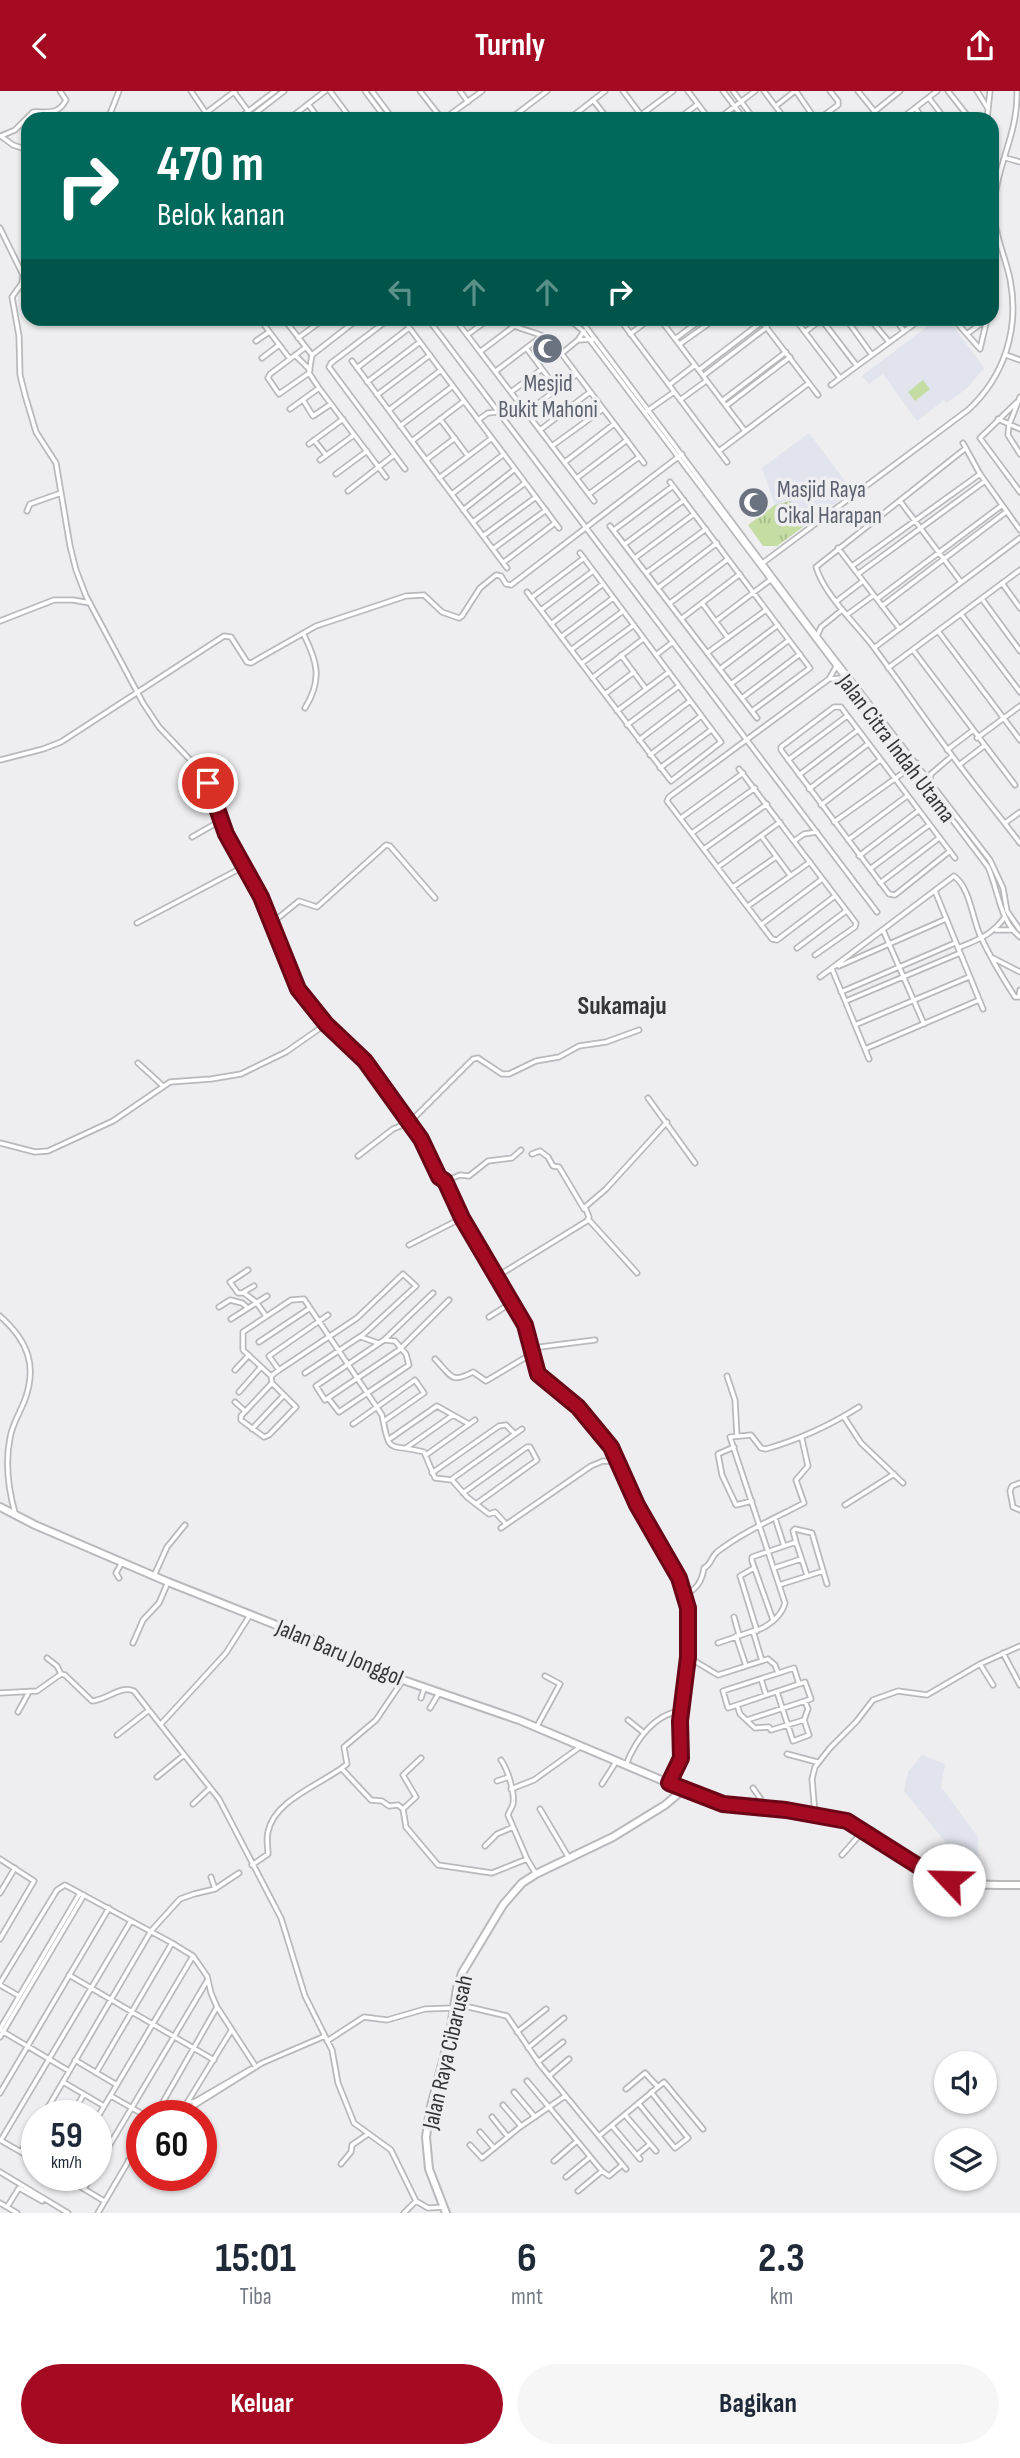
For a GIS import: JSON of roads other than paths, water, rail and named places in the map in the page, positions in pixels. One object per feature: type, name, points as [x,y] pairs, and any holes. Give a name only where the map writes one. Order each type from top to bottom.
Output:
[{"type":"main road","name":"Jalan Baru Jonggol","points":[[0,1507],[35,1525],[403,1680],[536,1728],[723,1804],[815,1814],[847,1821],[942,1879],[1020,1885]]},
{"type":"main road","name":"Jalan Raya Cibarusah","points":[[445,2210],[427,2162],[426,2137],[460,1978],[503,1905],[522,1883],[639,1821],[674,1799],[684,1789]]},
{"type":"street","points":[[54,112],[66,100],[60,91]]},
{"type":"street","points":[[111,112],[119,91]]},
{"type":"street","points":[[191,91],[205,112]]},
{"type":"street","points":[[207,112],[234,91],[248,111],[275,91]]},
{"type":"street","points":[[259,112],[285,91]]},
{"type":"street","points":[[298,112],[328,91],[345,112]]},
{"type":"street","points":[[420,91],[437,112]]},
{"type":"street","points":[[460,91],[468,102]]},
{"type":"street","points":[[453,112],[482,91]]},
{"type":"street","points":[[519,112],[547,91]]},
{"type":"street","points":[[578,112],[605,91]]},
{"type":"street","points":[[633,91],[625,93],[639,112]]},
{"type":"street","points":[[649,112],[673,91]]},
{"type":"street","points":[[688,91],[704,112]]},
{"type":"street","points":[[723,91],[738,112]]},
{"type":"street","points":[[733,91],[749,112]]},
{"type":"street","points":[[727,112],[755,91]]},
{"type":"street","points":[[764,91],[780,112]]},
{"type":"street","points":[[776,106],[795,91],[812,112]]},
{"type":"street","points":[[829,112],[838,105],[830,91]]},
{"type":"street","points":[[858,91],[874,111],[900,91]]},
{"type":"street","points":[[912,112],[937,91]]},
{"type":"street","points":[[948,91],[964,112]]},
{"type":"street","points":[[977,91],[989,109]]},
{"type":"street","points":[[989,112],[990,91]]},
{"type":"street","points":[[999,178],[1016,116],[1017,91]]},
{"type":"street","points":[[369,92],[382,112]]},
{"type":"street","points":[[369,92],[387,112]]},
{"type":"street","points":[[929,98],[940,112]]},
{"type":"street","points":[[593,100],[602,112]]},
{"type":"street","points":[[308,104],[314,112]]},
{"type":"street","points":[[687,112],[698,104]]},
{"type":"street","points":[[0,136],[15,130],[21,124]]},
{"type":"street","points":[[0,136],[21,148]]},
{"type":"street","points":[[1006,158],[1020,162]]},
{"type":"street","points":[[0,228],[21,271]]},
{"type":"street","points":[[759,566],[968,410],[991,386],[1006,355],[1013,327],[1013,296],[999,243]]},
{"type":"street","points":[[21,284],[12,297],[19,336],[22,384],[36,432],[55,461],[76,570],[90,603],[159,727],[204,776],[230,841],[272,923],[295,984],[326,1024],[365,1061],[421,1139],[439,1177],[445,1181],[462,1218],[525,1325],[540,1377],[578,1407],[611,1447],[637,1505],[679,1578],[689,1618],[688,1657],[679,1737],[681,1758],[669,1783]]},
{"type":"street","points":[[265,326],[290,359]]},
{"type":"street","points":[[290,326],[312,355]]},
{"type":"street","points":[[298,338],[314,326]]},
{"type":"street","points":[[306,347],[268,375],[277,393],[309,371],[312,355],[349,326]]},
{"type":"street","points":[[380,326],[329,367],[405,469]]},
{"type":"street","points":[[433,326],[877,912]]},
{"type":"street","points":[[460,326],[594,501]]},
{"type":"street","points":[[467,335],[479,326]]},
{"type":"street","name":"Jalan Citra Indah Utama","points":[[579,326],[585,330],[680,456],[759,566],[847,676],[911,767],[988,867],[996,885],[1004,918],[1011,930],[1020,937]]},
{"type":"street","points":[[583,326],[647,412],[674,392]]},
{"type":"street","points":[[625,326],[727,462]]},
{"type":"street","points":[[630,334],[641,326]]},
{"type":"street","points":[[665,326],[745,431]]},
{"type":"street","points":[[675,339],[693,326]]},
{"type":"street","points":[[679,345],[705,326]]},
{"type":"street","points":[[699,370],[754,326]]},
{"type":"street","points":[[800,326],[840,378]]},
{"type":"street","points":[[805,332],[812,326]]},
{"type":"street","points":[[826,326],[857,366]]},
{"type":"street","points":[[851,326],[872,355]]},
{"type":"street","points":[[876,326],[889,342]]},
{"type":"street","points":[[900,326],[904,331]]},
{"type":"street","points":[[831,385],[911,326]]},
{"type":"street","points":[[961,326],[979,348],[982,348],[986,326]]},
{"type":"street","points":[[967,334],[978,326]]},
{"type":"street","points":[[480,352],[513,327],[547,337],[644,463]]},
{"type":"street","points":[[703,376],[767,327],[818,395]]},
{"type":"street","points":[[357,368],[409,328],[559,528]]},
{"type":"street","points":[[561,353],[578,340],[585,330]]},
{"type":"street","points":[[256,341],[269,331]]},
{"type":"street","points":[[496,372],[542,337]]},
{"type":"street","points":[[578,340],[595,339]]},
{"type":"street","points":[[368,382],[420,342]]},
{"type":"street","points":[[262,358],[279,345]]},
{"type":"street","points":[[526,348],[557,389]]},
{"type":"street","points":[[722,401],[786,352]]},
{"type":"street","points":[[295,355],[386,477]]},
{"type":"street","points":[[377,395],[429,355]]},
{"type":"street","points":[[1006,355],[1020,360]]},
{"type":"street","points":[[726,406],[790,357]]},
{"type":"street","points":[[352,361],[507,568]]},
{"type":"street","points":[[668,385],[695,365]]},
{"type":"street","points":[[511,392],[542,369]]},
{"type":"street","points":[[389,410],[441,370]]},
{"type":"street","points":[[527,412],[577,374]]},
{"type":"street","points":[[680,400],[706,381]]},
{"type":"street","points":[[719,451],[809,383]]},
{"type":"street","points":[[400,426],[453,386]]},
{"type":"street","points":[[290,409],[318,388]]},
{"type":"street","points":[[540,430],[590,392]]},
{"type":"street","points":[[1020,397],[1008,435],[1020,454]]},
{"type":"street","points":[[303,400],[313,416],[331,404]]},
{"type":"street","points":[[412,441],[464,401]]},
{"type":"street","points":[[488,413],[491,402]]},
{"type":"street","points":[[1017,402],[980,436],[980,440],[1020,492]]},
{"type":"street","points":[[552,446],[603,409]]},
{"type":"street","points":[[478,420],[488,413],[498,412]]},
{"type":"street","points":[[309,444],[343,419]]},
{"type":"street","points":[[440,419],[468,456]]},
{"type":"street","points":[[998,419],[1020,429]]},
{"type":"street","points":[[565,462],[614,424]]},
{"type":"street","points":[[320,460],[354,435]]},
{"type":"street","points":[[426,460],[455,438]]},
{"type":"street","points":[[439,478],[492,438]]},
{"type":"street","points":[[314,440],[326,455]]},
{"type":"street","points":[[577,478],[627,440]]},
{"type":"street","points":[[964,443],[980,474],[1020,530]]},
{"type":"street","points":[[966,448],[816,567],[819,577],[842,610],[874,648],[947,750],[1020,843]]},
{"type":"street","points":[[336,474],[367,451]]},
{"type":"street","points":[[452,494],[504,454]]},
{"type":"street","points":[[348,491],[394,456]]},
{"type":"street","points":[[0,759],[53,746],[224,636],[231,637],[251,663],[316,627],[406,596],[424,595],[442,612],[458,618],[480,588],[496,575],[511,585],[680,456],[764,563],[810,629],[821,627]]},
{"type":"street","points":[[589,494],[639,457]]},
{"type":"street","points":[[463,510],[515,469]]},
{"type":"street","points":[[852,566],[980,474]]},
{"type":"street","points":[[858,573],[985,481]]},
{"type":"street","points":[[473,522],[525,483]]},
{"type":"street","points":[[752,711],[810,669],[672,484],[612,528],[757,718]]},
{"type":"street","points":[[27,511],[30,504],[61,493]]},
{"type":"street","points":[[484,536],[536,497]]},
{"type":"street","points":[[625,544],[684,500]]},
{"type":"street","points":[[900,501],[961,582]]},
{"type":"street","points":[[848,614],[939,553],[1001,506]]},
{"type":"street","points":[[493,549],[545,510]]},
{"type":"street","points":[[881,605],[1006,512]]},
{"type":"street","points":[[635,558],[694,513]]},
{"type":"street","points":[[503,562],[555,523]]},
{"type":"street","points":[[646,573],[706,529]]},
{"type":"street","points":[[874,648],[1020,538]]},
{"type":"street","points":[[658,588],[717,543]]},
{"type":"street","points":[[838,548],[899,628]]},
{"type":"street","points":[[527,592],[671,781],[721,743],[580,553]]},
{"type":"street","points":[[531,598],[584,558]]},
{"type":"street","points":[[670,603],[729,559]]},
{"type":"street","points":[[888,668],[1020,569]]},
{"type":"street","points":[[541,610],[593,571]]},
{"type":"street","points":[[681,619],[740,575]]},
{"type":"street","points":[[716,621],[770,580]]},
{"type":"street","points":[[837,602],[863,581]]},
{"type":"street","points":[[1002,583],[1020,608]]},
{"type":"street","points":[[551,624],[603,584]]},
{"type":"street","points":[[561,637],[613,598]]},
{"type":"street","points":[[982,598],[1020,651]]},
{"type":"street","points":[[0,621],[54,600],[90,603]]},
{"type":"street","points":[[702,603],[728,638]]},
{"type":"street","points":[[707,653],[766,610]]},
{"type":"street","points":[[816,637],[821,627],[842,610]]},
{"type":"street","points":[[571,650],[623,611]]},
{"type":"street","points":[[961,614],[1020,692]]},
{"type":"street","points":[[581,664],[634,625]]},
{"type":"street","points":[[720,669],[778,625]]},
{"type":"street","points":[[938,631],[1020,740]]},
{"type":"street","points":[[304,635],[315,658],[317,670],[312,697],[305,708]]},
{"type":"street","points":[[592,678],[644,639]]},
{"type":"street","points":[[731,684],[789,641]]},
{"type":"street","points":[[656,655],[673,642]]},
{"type":"street","points":[[913,650],[1015,785]]},
{"type":"street","points":[[742,698],[800,654]]},
{"type":"street","points":[[621,655],[646,689]]},
{"type":"street","points":[[835,896],[776,940],[669,804],[669,797],[829,679],[838,665]]},
{"type":"street","points":[[604,694],[634,672]]},
{"type":"street","points":[[617,711],[668,672]]},
{"type":"street","points":[[829,679],[847,676],[924,772],[990,860],[1003,888],[1007,911],[1020,930]]},
{"type":"street","points":[[627,725],[678,686]]},
{"type":"street","points":[[639,740],[690,701]]},
{"type":"street","points":[[950,851],[895,895],[889,894],[788,760],[781,750],[783,745],[836,706],[841,707],[955,857]]},
{"type":"street","points":[[977,738],[1020,706]]},
{"type":"street","points":[[650,755],[701,716]]},
{"type":"street","points":[[788,760],[847,716]]},
{"type":"street","points":[[660,768],[711,730]]},
{"type":"street","points":[[799,775],[858,730]]},
{"type":"street","points":[[947,750],[972,731]]},
{"type":"street","points":[[809,789],[868,744]]},
{"type":"street","points":[[959,765],[984,746]]},
{"type":"street","points":[[930,780],[931,773],[952,756]]},
{"type":"street","points":[[821,804],[880,760]]},
{"type":"street","points":[[834,822],[917,763]]},
{"type":"street","points":[[681,818],[741,771],[856,923],[855,927],[816,955]]},
{"type":"street","points":[[924,772],[931,773]]},
{"type":"street","points":[[692,833],[755,788]]},
{"type":"street","points":[[848,841],[907,796]]},
{"type":"street","points":[[704,849],[767,804]]},
{"type":"street","points":[[859,856],[918,811]]},
{"type":"street","points":[[1004,823],[1020,812]]},
{"type":"street","points":[[192,837],[221,820]]},
{"type":"street","points":[[718,867],[780,822]]},
{"type":"street","points":[[804,834],[809,822]]},
{"type":"street","points":[[870,869],[929,825]]},
{"type":"street","points":[[794,841],[804,834],[817,832]]},
{"type":"street","points":[[762,837],[790,875]]},
{"type":"street","points":[[880,883],[939,838]]},
{"type":"street","points":[[272,923],[299,901],[317,907],[386,845],[390,846],[435,898]]},
{"type":"street","points":[[733,887],[776,857]]},
{"type":"street","points":[[748,907],[810,862]]},
{"type":"street","points":[[137,923],[245,866]]},
{"type":"street","points":[[820,977],[954,876],[964,888],[994,964],[1015,997],[1019,997],[1020,990]]},
{"type":"street","points":[[761,924],[822,879]]},
{"type":"street","points":[[934,891],[983,1009]]},
{"type":"street","points":[[797,948],[846,911]]},
{"type":"street","points":[[841,992],[899,967],[982,939],[996,930],[1004,918]]},
{"type":"street","points":[[832,969],[946,919]]},
{"type":"street","points":[[883,930],[924,1024]]},
{"type":"street","points":[[996,930],[1011,930]]},
{"type":"street","points":[[845,1001],[904,977],[958,948]]},
{"type":"street","points":[[993,958],[1020,972]]},
{"type":"street","points":[[832,969],[869,1059]]},
{"type":"street","points":[[855,1025],[970,977]]},
{"type":"street","points":[[865,1049],[980,1000]]},
{"type":"street","points":[[0,1143],[41,1152],[93,1131],[174,1081],[227,1077],[257,1068],[301,1043],[326,1024]]},
{"type":"street","points":[[358,1156],[393,1129],[410,1122],[475,1058],[502,1075],[509,1074],[536,1062],[559,1057],[579,1046],[606,1042],[639,1030]]},
{"type":"street","points":[[138,1063],[163,1086]]},
{"type":"street","points":[[648,1098],[695,1163]]},
{"type":"street","points":[[584,1209],[606,1189],[667,1122]]},
{"type":"street","points":[[445,1181],[458,1175],[468,1176],[488,1161],[512,1158],[521,1150]]},
{"type":"street","points":[[532,1154],[540,1151],[548,1157],[553,1166],[559,1167],[589,1220],[637,1273]]},
{"type":"street","points":[[409,1245],[462,1218]]},
{"type":"street","points":[[496,1277],[589,1220]]},
{"type":"street","points":[[247,1270],[230,1282],[238,1293],[256,1302],[266,1316]]},
{"type":"street","points":[[271,1376],[358,1318],[403,1274],[416,1286],[360,1336],[305,1373]]},
{"type":"street","points":[[242,1293],[254,1286]]},
{"type":"street","points":[[433,1293],[383,1340],[316,1386],[325,1400],[401,1347],[449,1300]]},
{"type":"street","points":[[231,1318],[267,1296]]},
{"type":"street","points":[[219,1307],[230,1300],[242,1303],[247,1308]]},
{"type":"street","points":[[272,1383],[241,1416],[241,1420],[264,1437],[296,1406],[272,1383],[271,1376],[243,1350],[243,1332],[291,1300],[304,1300],[377,1406],[388,1440],[394,1447],[422,1451],[437,1480],[452,1480],[522,1429]]},
{"type":"street","points":[[489,1317],[511,1303]]},
{"type":"street","points":[[259,1342],[310,1308]]},
{"type":"street","points":[[279,1370],[269,1356],[328,1315]]},
{"type":"street","points":[[0,1316],[23,1340],[30,1371],[29,1388],[9,1440],[8,1482],[15,1514]]},
{"type":"street","points":[[360,1336],[378,1343]]},
{"type":"street","points":[[328,1398],[339,1412],[408,1365],[406,1354],[395,1341],[383,1340]]},
{"type":"street","points":[[435,1359],[454,1378],[460,1379],[473,1372],[486,1381],[533,1351],[595,1340]]},
{"type":"street","points":[[235,1370],[249,1355]]},
{"type":"street","points":[[239,1392],[261,1367]]},
{"type":"street","points":[[727,1376],[735,1400],[737,1436]]},
{"type":"street","points":[[353,1424],[415,1380],[424,1391],[383,1421]]},
{"type":"street","points":[[252,1429],[284,1395]]},
{"type":"street","points":[[235,1402],[245,1411]]},
{"type":"street","points":[[388,1440],[435,1406],[469,1424]]},
{"type":"street","points":[[718,1643],[755,1631],[773,1620],[785,1607],[730,1437],[754,1436],[764,1449],[802,1438],[859,1407]]},
{"type":"street","points":[[405,1449],[453,1415]]},
{"type":"street","points":[[844,1417],[861,1443],[903,1483]]},
{"type":"street","points":[[426,1455],[475,1420]]},
{"type":"street","points":[[432,1473],[499,1426],[506,1425],[515,1434]]},
{"type":"street","points":[[685,1595],[698,1585],[704,1568],[711,1564],[713,1555],[760,1525],[804,1502],[796,1480],[808,1467],[802,1438]]},
{"type":"street","points":[[463,1493],[530,1447],[537,1460],[476,1504]]},
{"type":"street","points":[[734,1447],[718,1454],[722,1475],[736,1505],[752,1501]]},
{"type":"street","points":[[501,1528],[591,1466],[603,1461],[619,1462]]},
{"type":"street","points":[[845,1505],[894,1474]]},
{"type":"street","points":[[2,1479],[8,1482]]},
{"type":"street","points":[[452,1480],[476,1504],[489,1514],[495,1512],[506,1524]]},
{"type":"street","points":[[1020,1483],[1012,1486],[1010,1491],[1013,1507],[1020,1510]]},
{"type":"street","points":[[776,1521],[784,1546]]},
{"type":"street","points":[[154,1576],[167,1548],[185,1525]]},
{"type":"street","points":[[807,1575],[793,1531],[795,1529],[812,1533],[827,1584]]},
{"type":"street","points":[[773,1620],[752,1557],[796,1542]]},
{"type":"street","points":[[774,1568],[801,1559]]},
{"type":"street","points":[[119,1578],[116,1573],[122,1562]]},
{"type":"street","points":[[754,1568],[740,1576],[762,1661]]},
{"type":"street","points":[[779,1585],[823,1571]]},
{"type":"street","points":[[134,1643],[143,1620],[159,1603],[168,1582]]},
{"type":"street","points":[[161,1724],[226,1653],[250,1615]]},
{"type":"street","points":[[734,1617],[746,1666]]},
{"type":"street","points":[[815,1814],[812,1779],[817,1762],[856,1722],[866,1706],[877,1697],[905,1691],[928,1695],[980,1664],[1020,1646]]},
{"type":"street","points":[[1003,1653],[1020,1685]]},
{"type":"street","points":[[688,1657],[718,1675],[768,1659],[775,1665],[778,1673]]},
{"type":"street","points":[[47,1658],[92,1701],[99,1701],[128,1688],[134,1691],[210,1788],[228,1814],[284,1924],[305,1996],[332,2050],[338,2083],[351,2119],[357,2127],[391,2150],[416,2201],[428,2208],[445,2210]]},
{"type":"street","points":[[980,1664],[993,1685]]},
{"type":"street","points":[[747,1720],[811,1699],[805,1682],[728,1708],[723,1692],[794,1668],[799,1684]]},
{"type":"street","points":[[0,1693],[41,1689],[61,1674]]},
{"type":"street","points":[[536,1728],[560,1684],[545,1676]]},
{"type":"street","points":[[761,1679],[766,1695]]},
{"type":"street","points":[[252,1865],[268,1854],[267,1834],[280,1812],[312,1786],[342,1769],[347,1762],[344,1747],[376,1720],[403,1680]]},
{"type":"street","points":[[421,1699],[425,1687]]},
{"type":"street","points":[[18,1712],[29,1692]]},
{"type":"street","points":[[430,1708],[440,1692]]},
{"type":"street","points":[[777,1692],[793,1741],[809,1735],[804,1720],[808,1709],[805,1701]]},
{"type":"street","points":[[737,1705],[740,1714],[755,1728],[764,1725],[771,1730],[804,1720]]},
{"type":"street","points":[[117,1735],[149,1710]]},
{"type":"street","points":[[625,1766],[632,1749],[663,1715],[681,1710]]},
{"type":"street","points":[[628,1720],[644,1734]]},
{"type":"street","points":[[511,1789],[534,1780],[581,1746]]},
{"type":"street","points":[[787,1754],[817,1762]]},
{"type":"street","points":[[157,1777],[184,1755]]},
{"type":"street","points":[[403,1809],[416,1797],[402,1775],[421,1758]]},
{"type":"street","points":[[501,1760],[509,1776],[511,1789],[513,1804],[508,1812],[527,1860],[536,1874]]},
{"type":"street","points":[[602,1784],[616,1762]]},
{"type":"street","points":[[342,1769],[371,1800],[382,1801],[389,1806],[398,1804],[403,1809],[406,1827],[438,1865],[492,1873],[527,1860]]},
{"type":"street","points":[[497,1781],[509,1776]]},
{"type":"street","points":[[193,1804],[210,1788]]},
{"type":"street","points":[[753,1788],[767,1808]]},
{"type":"street","points":[[540,1809],[569,1858]]},
{"type":"street","points":[[485,1846],[497,1834],[513,1827]]},
{"type":"street","points":[[842,1855],[864,1830]]},
{"type":"street","points":[[0,1859],[32,1878],[33,1883],[0,1939]]},
{"type":"street","points":[[0,1892],[15,1867]]},
{"type":"street","points":[[52,2100],[151,1931],[180,1899],[215,1889],[239,1873]]},
{"type":"street","points":[[211,1877],[215,1889]]},
{"type":"street","points":[[21,1997],[0,1984],[59,1888],[65,1885],[193,1956],[208,1979],[217,2007],[256,2067]]},
{"type":"street","points":[[0,2037],[1,2030],[82,1894]]},
{"type":"street","points":[[0,2093],[109,1909]]},
{"type":"street","points":[[21,2152],[0,2140],[131,1921]]},
{"type":"street","points":[[96,2073],[172,1943]]},
{"type":"street","points":[[108,2100],[193,1956]]},
{"type":"street","points":[[69,1975],[214,2060]]},
{"type":"street","points":[[137,2100],[208,1979]]},
{"type":"street","points":[[197,2100],[246,2070],[326,2038],[364,2018],[387,2020],[425,2009],[454,2005],[504,2014],[548,2076],[626,2169]]},
{"type":"street","points":[[164,2100],[217,2007]]},
{"type":"street","points":[[517,2032],[546,2009]]},
{"type":"street","points":[[528,2048],[564,2018]]},
{"type":"street","points":[[1,2030],[69,2071]]},
{"type":"street","points":[[189,2100],[232,2030]]},
{"type":"street","points":[[538,2062],[563,2042]]},
{"type":"street","points":[[548,2076],[569,2059]]},
{"type":"street","points":[[75,2060],[117,2085]]},
{"type":"street","points":[[203,2100],[256,2067]]},
{"type":"street","points":[[626,2089],[644,2073],[658,2087]]},
{"type":"street","points":[[527,2081],[602,2171],[609,2176],[622,2165]]},
{"type":"street","points":[[63,2082],[94,2100]]},
{"type":"street","points":[[599,2136],[665,2083],[704,2129]]},
{"type":"street","points":[[514,2092],[535,2117]]},
{"type":"street","points":[[639,2103],[675,2148],[688,2138],[651,2092]]},
{"type":"street","points":[[80,2100],[84,2094]]},
{"type":"street","points":[[111,2095],[126,2104]]},
{"type":"street","points":[[470,2145],[481,2158],[565,2096]]},
{"type":"street","points":[[503,2105],[522,2128]]},
{"type":"street","points":[[625,2115],[656,2151]]},
{"type":"street","points":[[492,2117],[508,2137]]},
{"type":"street","points":[[112,2141],[126,2118]]},
{"type":"street","points":[[612,2126],[638,2157],[650,2144]]},
{"type":"street","points":[[480,2132],[494,2148]]},
{"type":"street","points":[[341,2164],[351,2152],[352,2145],[368,2134]]},
{"type":"street","points":[[554,2161],[577,2141]]},
{"type":"street","points":[[566,2177],[590,2157]]},
{"type":"street","points":[[98,2213],[126,2164]]},
{"type":"street","points":[[578,2191],[602,2171]]},
{"type":"street","points":[[0,2172],[42,2201]]},
{"type":"street","points":[[7,2207],[20,2186]]},
{"type":"street","points":[[20,2186],[68,2213]]},
{"type":"street","points":[[88,2191],[105,2201]]},
{"type":"street","points":[[404,2213],[416,2201]]},
{"type":"street","points":[[0,2203],[17,2213]]},
{"type":"place","name":"Mesjid Bukit Mahoni","points":[[548,349]]},
{"type":"place","name":"Masjid Raya Cikal Harapan","points":[[754,502]]},
{"type":"district","name":"Sukamaju","points":[[622,1005]]}]
